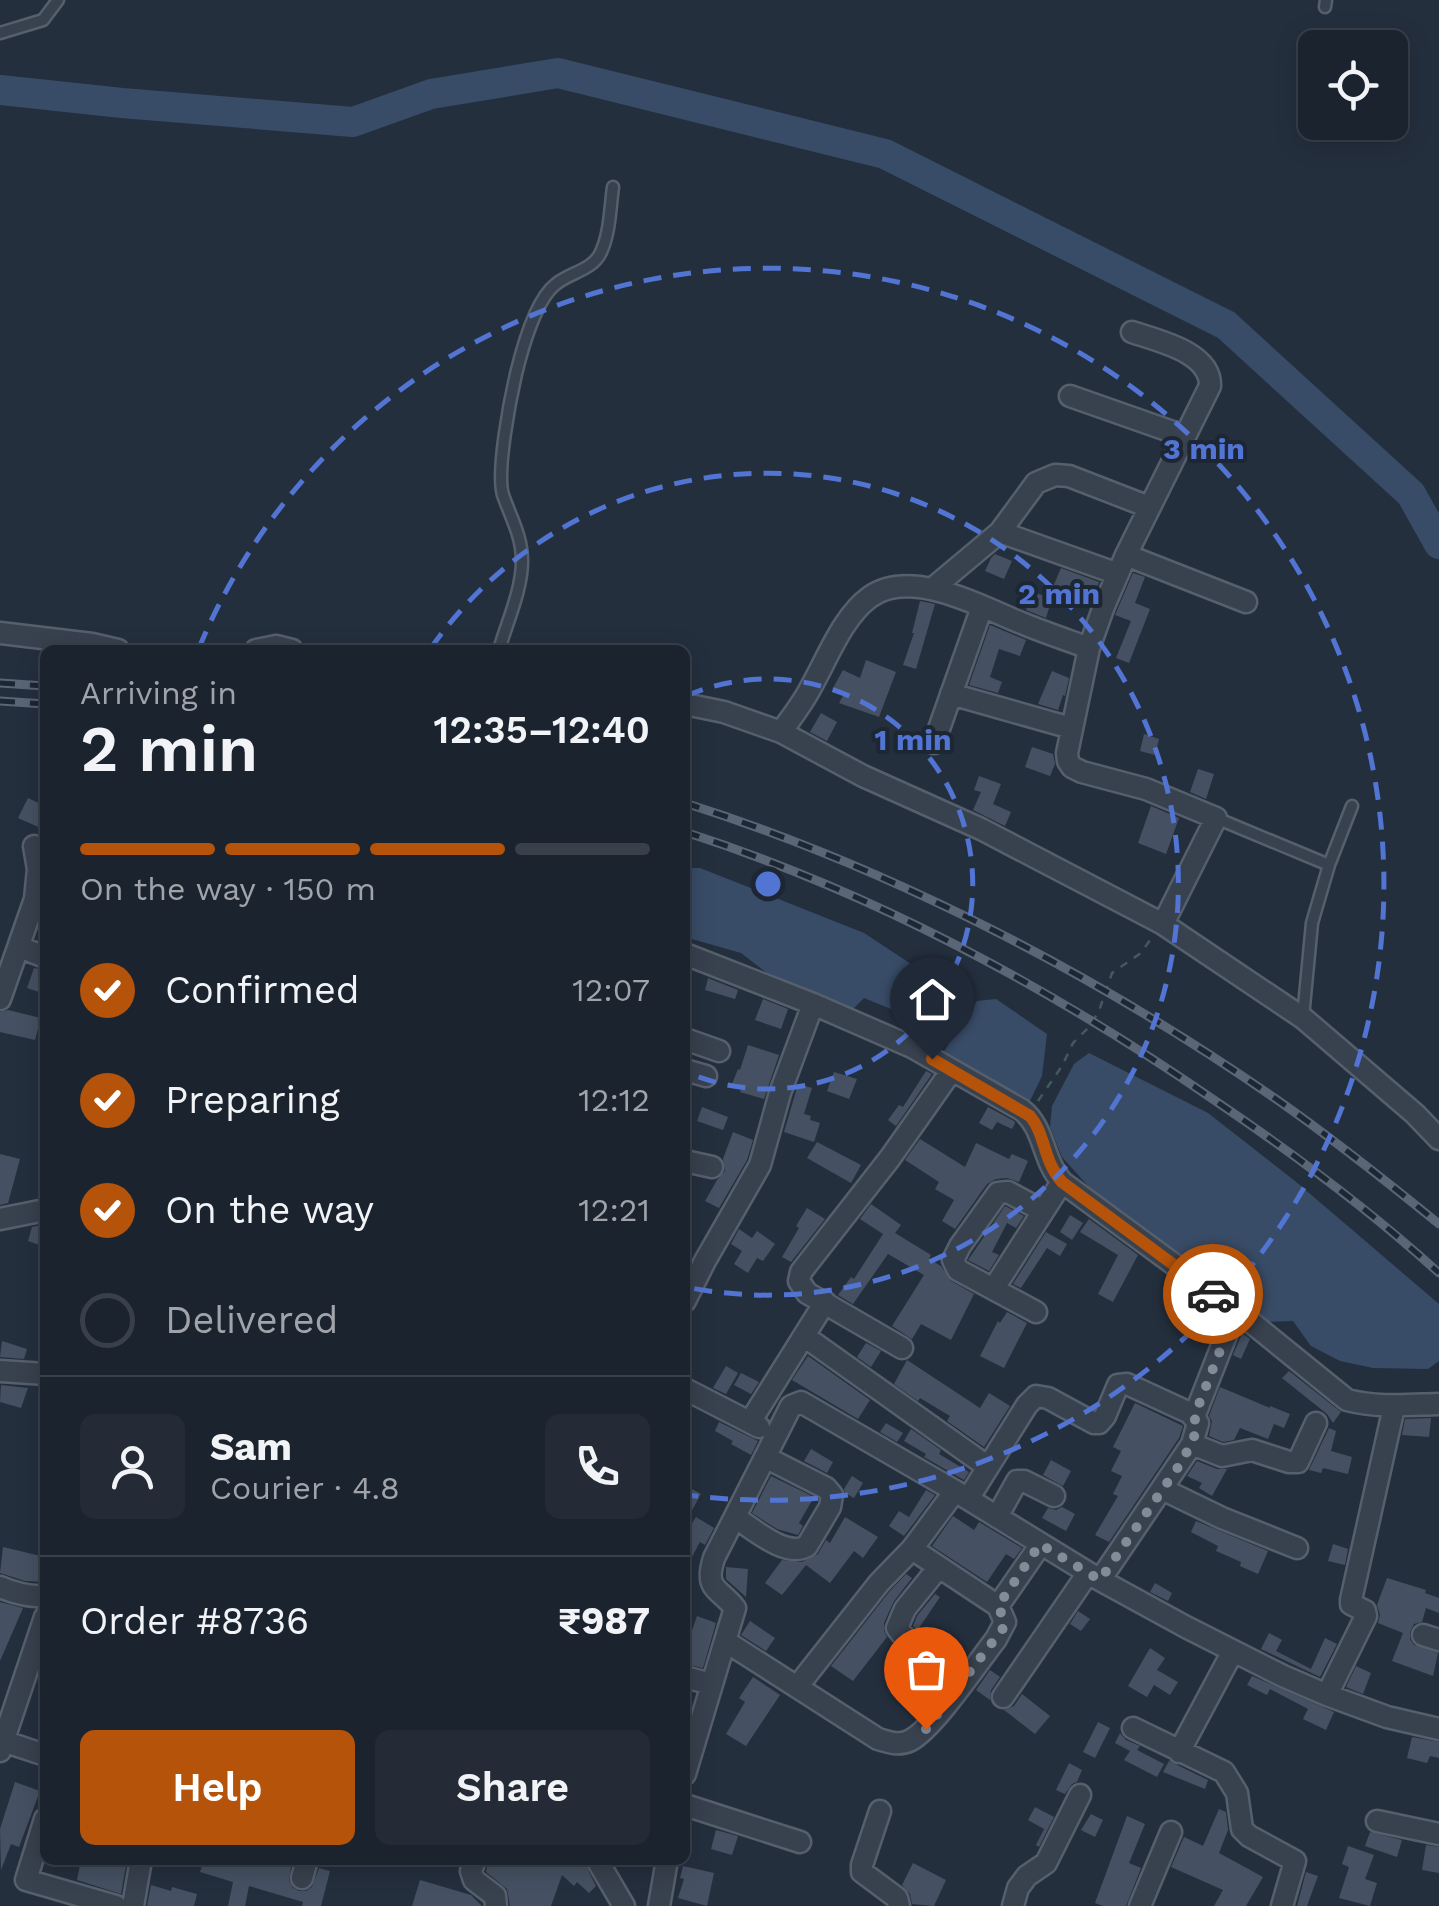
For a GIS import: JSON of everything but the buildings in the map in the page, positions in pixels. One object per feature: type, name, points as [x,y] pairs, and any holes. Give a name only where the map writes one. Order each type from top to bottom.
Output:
[{"type":"street","points":[[1132,332],[1196,359],[1208,372],[1210,386],[1122,564],[1090,648],[1067,753],[1072,767],[1146,789],[1216,818],[1163,924]]},
{"type":"street","points":[[1070,396],[1184,436]]},
{"type":"street","points":[[932,589],[1000,532],[1036,483],[1055,474],[1149,507]]},
{"type":"street","points":[[1000,532],[1246,602]]},
{"type":"street","points":[[781,732],[809,692],[836,639],[870,596],[891,588],[913,586],[954,594],[1090,648]]},
{"type":"street","points":[[934,744],[982,607]]},
{"type":"street","points":[[0,633],[96,645]]},
{"type":"street","points":[[952,694],[1071,728]]},
{"type":"street","points":[[690,705],[781,732],[863,776],[981,829],[1163,924],[1303,1018],[1439,1139]]},
{"type":"street","points":[[34,846],[40,879]]},
{"type":"street","points":[[0,1000],[40,887]]},
{"type":"street","points":[[19,948],[40,955]]},
{"type":"street","points":[[690,960],[813,1004],[912,1048],[1030,1116],[1053,1173],[1062,1182],[1236,1310],[1346,1400],[1394,1407],[1439,1404]]},
{"type":"street","points":[[690,1291],[760,1165],[780,1093],[813,1004]]},
{"type":"street","points":[[690,1041],[719,1051]]},
{"type":"street","points":[[902,1348],[802,1288],[799,1281],[801,1272],[890,1158],[952,1070]]},
{"type":"street","points":[[690,1071],[706,1076]]},
{"type":"street","points":[[690,1162],[712,1168]]},
{"type":"street","points":[[994,1288],[1062,1182]]},
{"type":"street","points":[[1036,1312],[958,1270],[953,1260],[998,1193],[1008,1192],[1043,1211]]},
{"type":"street","points":[[0,1219],[40,1211]]},
{"type":"street","points":[[690,1252],[705,1261]]},
{"type":"street","points":[[750,1422],[824,1302]]},
{"type":"street","points":[[1194,1417],[1236,1310]]},
{"type":"street","points":[[804,1336],[988,1467]]},
{"type":"street","points":[[0,1371],[40,1374]]},
{"type":"street","points":[[797,1686],[879,1582],[988,1467],[1036,1396],[1099,1423],[1118,1385],[1126,1384],[1190,1413],[1198,1428],[1192,1444],[1003,1697]]},
{"type":"street","points":[[690,1392],[776,1437]]},
{"type":"street","points":[[690,1757],[735,1608],[717,1593],[710,1582],[710,1570],[791,1406],[801,1402],[1094,1577],[1233,1651],[1327,1695],[1387,1717],[1439,1729]]},
{"type":"street","points":[[1327,1695],[1366,1616],[1365,1611],[1352,1606],[1351,1600],[1394,1407]]},
{"type":"street","points":[[1192,1444],[1222,1456],[1252,1450],[1294,1463],[1301,1458],[1316,1423]]},
{"type":"street","points":[[736,1518],[794,1551],[807,1546],[830,1507],[832,1495],[826,1488],[766,1457]]},
{"type":"street","points":[[996,1517],[1016,1481],[1024,1480],[1054,1496]]},
{"type":"street","points":[[1162,1489],[1298,1548]]},
{"type":"street","points":[[998,1606],[1040,1544]]},
{"type":"street","points":[[726,1641],[878,1739],[904,1743],[926,1729],[1005,1622],[998,1606],[912,1549]]},
{"type":"street","points":[[939,1567],[905,1609],[897,1628],[961,1684]]},
{"type":"street","points":[[0,1586],[40,1595]]},
{"type":"street","points":[[40,1631],[1,1744],[40,1754]]},
{"type":"street","points":[[1179,1752],[1233,1651]]},
{"type":"street","points":[[690,1679],[711,1684]]},
{"type":"street","points":[[1133,1728],[1224,1772],[1236,1794],[1242,1829],[1296,1861],[1282,1906]]},
{"type":"street","points":[[1013,1906],[1018,1888],[1046,1862],[1080,1796]]},
{"type":"street","points":[[690,1808],[800,1842]]},
{"type":"street","points":[[880,1811],[862,1872],[897,1898],[900,1906]]},
{"type":"street","points":[[1376,1821],[1439,1834]]},
{"type":"street","points":[[1140,1906],[1171,1832]]},
{"type":"street","points":[[40,1835],[26,1880],[116,1906]]},
{"type":"street","points":[[133,1906],[140,1865]]},
{"type":"street","points":[[473,1865],[474,1880],[495,1896],[496,1906]]},
{"type":"street","points":[[602,1865],[624,1906]]},
{"type":"street","points":[[659,1906],[666,1865]]},
{"type":"lane","points":[[0,33],[43,20],[58,0]]},
{"type":"lane","points":[[500,645],[522,564],[519,532],[502,492],[516,376],[526,339],[553,286],[599,258],[613,187]]},
{"type":"lane","points":[[1303,1018],[1312,923],[1352,806]]},
{"type":"lane","points":[[1216,818],[1330,865]]},
{"type":"path","points":[[1030,1116],[1072,1043],[1099,1011],[1112,973],[1140,954],[1163,924]]},
{"type":"water","points":[[690,868],[700,868],[864,933],[911,964],[902,1000],[891,1009],[864,998],[853,1009],[767,973],[741,953],[690,938]]},
{"type":"water","points":[[996,999],[1047,1034],[1042,1076],[1028,1105],[944,1051],[977,1001]]},
{"type":"water","points":[[1089,1053],[1208,1113],[1295,1181],[1439,1304],[1439,1361],[1428,1369],[1373,1368],[1340,1361],[1311,1346],[1293,1321],[1260,1322],[1127,1229],[1062,1157],[1050,1127],[1052,1106],[1074,1064]]},
{"type":"waterway","points":[[0,90],[353,122],[431,94],[558,73],[885,154],[1226,325],[1411,494],[1439,544]]},
{"type":"railway","points":[[0,683],[40,686]]},
{"type":"railway","points":[[0,701],[40,704]]},
{"type":"railway","points":[[690,805],[840,860],[916,893],[1065,968],[1208,1053],[1276,1099],[1439,1224]]},
{"type":"railway","points":[[690,834],[756,856],[894,914],[1027,983],[1155,1060],[1303,1162],[1439,1273]]},
{"type":"way so far","points":[[926,1729],[1004,1627],[998,1606],[1040,1544],[1100,1580],[1183,1460],[1198,1428],[1194,1417],[1236,1310],[1213,1294]]},
{"type":"route","points":[[932,1059],[1030,1116],[1053,1173],[1062,1182],[1213,1294]]}]
